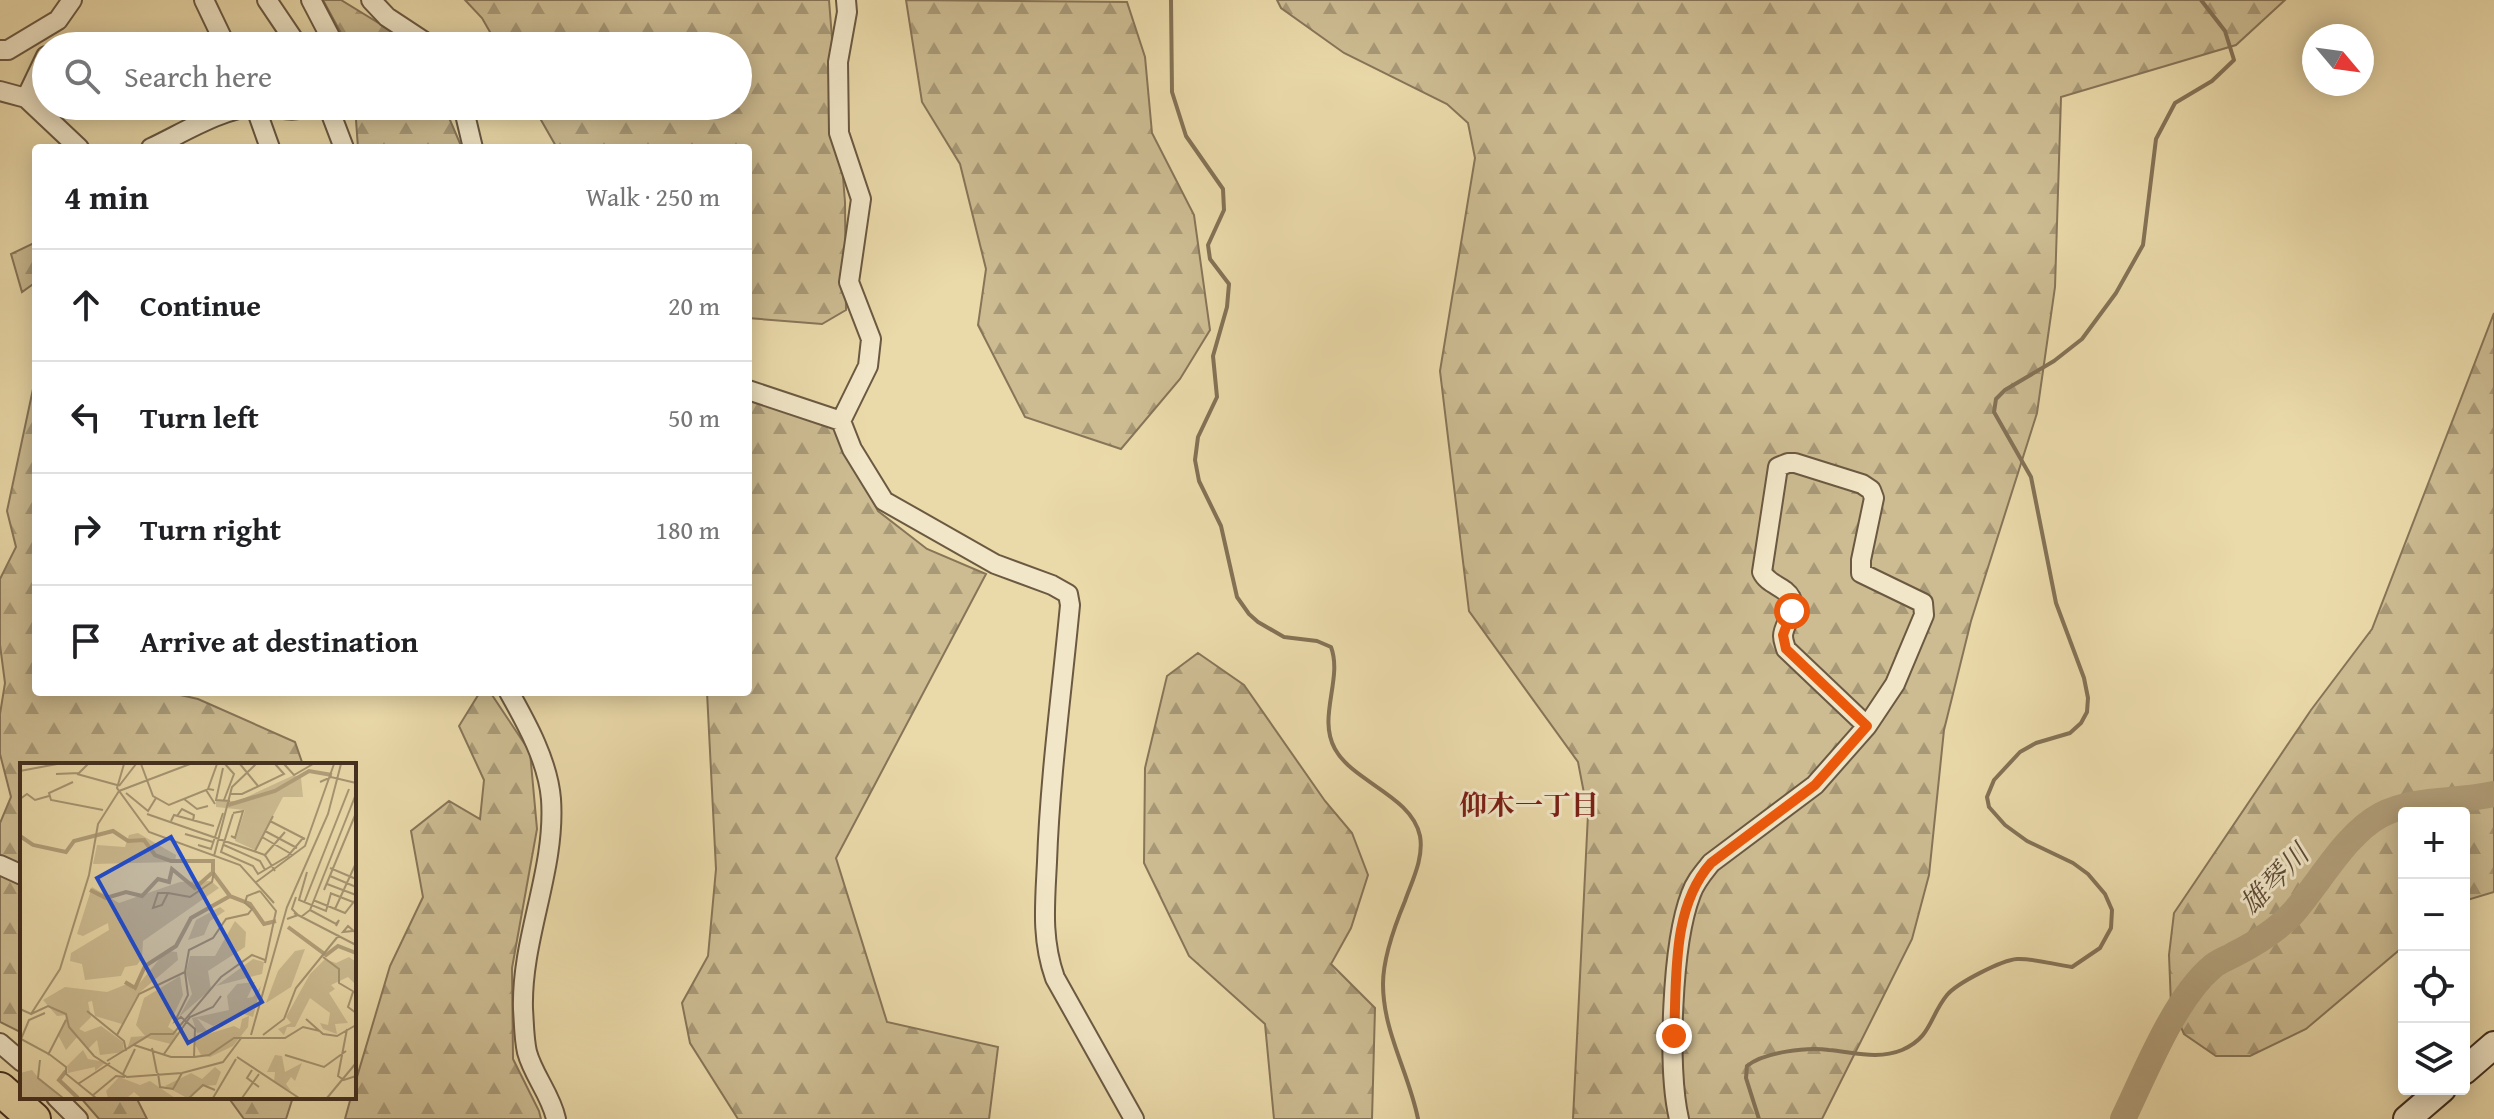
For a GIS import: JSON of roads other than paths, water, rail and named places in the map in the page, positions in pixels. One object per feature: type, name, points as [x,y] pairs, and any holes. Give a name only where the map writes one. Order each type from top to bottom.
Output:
[{"type":"highway","points":[[0,1089],[34,1119]]},
{"type":"highway","points":[[0,1110],[9,1119]]},
{"type":"main road","points":[[2470,1066],[2494,1045]]},
{"type":"main road","points":[[2407,1119],[2435,1095]]},
{"type":"street","points":[[54,32],[72,0]]},
{"type":"street","points":[[204,0],[219,32]]},
{"type":"street","points":[[267,0],[289,32]]},
{"type":"street","points":[[311,0],[328,32]]},
{"type":"street","points":[[371,0],[387,17],[410,32]]},
{"type":"street","points":[[846,0],[847,12],[838,62],[839,133],[861,199],[849,282],[871,339],[868,366],[841,421],[852,449],[884,501],[995,564],[1068,594],[1070,605],[1049,817],[1044,934],[1047,956],[1055,978],[1134,1119]]},
{"type":"street","points":[[38,32],[58,20]]},
{"type":"street","points":[[0,50],[8,50],[32,36]]},
{"type":"street","points":[[26,98],[32,85]]},
{"type":"street","points":[[0,91],[26,98],[32,104]]},
{"type":"street","points":[[49,120],[75,144]]},
{"type":"street","points":[[160,144],[211,120]]},
{"type":"street","points":[[260,120],[269,144]]},
{"type":"street","points":[[333,120],[342,144]]},
{"type":"street","points":[[466,120],[472,144]]},
{"type":"street","points":[[752,391],[841,421]]},
{"type":"street","points":[[1679,1119],[1674,1095],[1678,950],[1694,886],[1711,863],[1815,785],[1867,726],[1895,684],[1924,615],[1923,603],[1861,573],[1874,498],[1871,490],[1862,484],[1788,463],[1778,467],[1762,572],[1770,583],[1792,600],[1792,611],[1783,635],[1786,649],[1867,726]]},
{"type":"street","points":[[511,696],[528,724],[551,796],[547,865],[526,965],[523,1008],[527,1052],[556,1119]]},
{"type":"street","points":[[0,865],[20,874]]},
{"type":"street","points":[[0,1043],[20,1060]]},
{"type":"street","points":[[58,1099],[78,1119]]},
{"type":"waterway","points":[[1171,0],[1172,92],[1186,136],[1223,189],[1224,210],[1208,245],[1210,259],[1229,284],[1227,307],[1213,356],[1217,397],[1198,437],[1195,460],[1199,481],[1221,526],[1237,597],[1258,622],[1284,637],[1317,641],[1331,647],[1334,672],[1328,724],[1335,749],[1343,761],[1406,810],[1420,836],[1419,861],[1390,941],[1383,984],[1387,1019],[1418,1119]]},
{"type":"waterway","points":[[1759,1119],[1746,1078],[1747,1066],[1755,1061],[1798,1050],[1820,1049],[1875,1055],[1902,1050],[1925,1033],[1947,995],[1970,979],[2001,963],[2017,959],[2072,967],[2100,948],[2111,928],[2112,910],[2105,894],[2088,874],[2073,863],[2027,841],[2005,825],[1989,807],[1987,797],[1994,780],[2020,752],[2036,743],[2070,733],[2087,712],[2088,698],[2084,678],[2056,603],[2031,477],[1994,412],[1996,399],[2005,390],[2054,361],[2082,339],[2116,293],[2143,245],[2156,139],[2175,103],[2212,81],[2234,60],[2225,31],[2201,0]]},
{"type":"waterway","name":"雄琴川","points":[[2123,1119],[2173,1017],[2198,981],[2216,964],[2257,942],[2285,920],[2344,847],[2368,823],[2408,805],[2494,794]]},
{"type":"district","name":"仰木一丁目","points":[[1529,805]]}]
